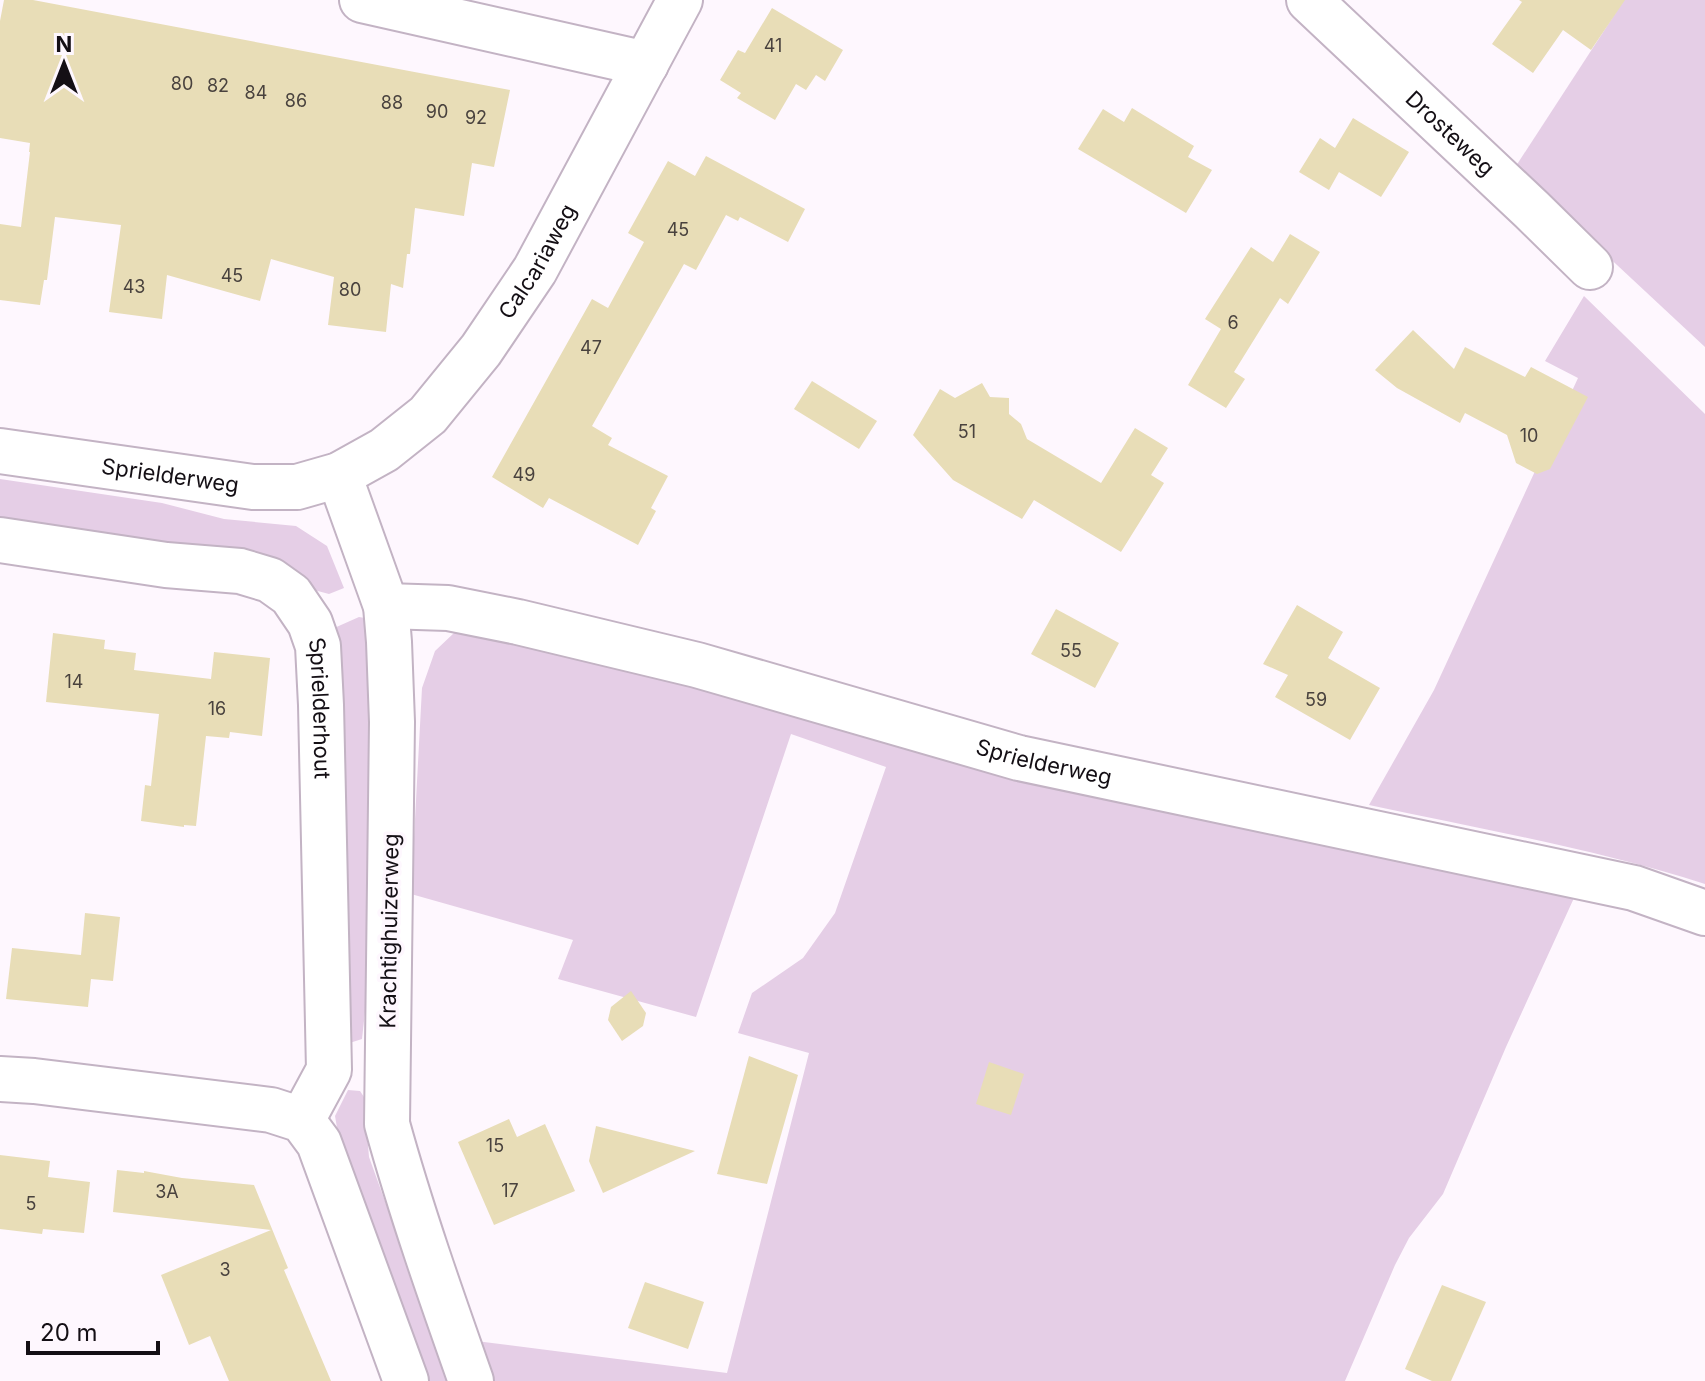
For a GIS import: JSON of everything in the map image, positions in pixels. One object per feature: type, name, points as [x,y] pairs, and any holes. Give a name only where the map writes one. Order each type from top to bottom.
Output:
[{"type":"street","points":[[362,0],[646,64]]},
{"type":"street","name":"Calcariaweg","points":[[339,475],[384,450],[428,415],[481,350],[535,270],[680,0]]},
{"type":"street","name":"Drosteweg","points":[[1309,0],[1590,267]]},
{"type":"street","name":"Sprielderweg","points":[[0,451],[253,487],[297,487],[339,475]]},
{"type":"street","name":"Krachtighuizerweg","points":[[339,475],[386,606],[392,722],[387,1124],[428,1259],[471,1381]]},
{"type":"street","name":"Sprielderhout","points":[[0,540],[166,565],[240,571],[270,580],[291,595],[310,623],[318,646],[321,705],[329,1070],[302,1120]]},
{"type":"street","name":"Sprielderweg","points":[[386,606],[448,608],[533,626],[697,665],[1019,758],[1634,888],[1705,913]]},
{"type":"street","points":[[329,1070],[387,1069]]},
{"type":"street","points":[[0,1079],[271,1110],[302,1120],[319,1143],[406,1381]]},
{"type":"shaded area","points":[[1624,0],[1705,0],[1705,347],[1514,169]]},
{"type":"shaded area","points":[[1584,296],[1705,414],[1705,884],[1580,850],[1369,805],[1434,690],[1578,378],[1545,361]]},
{"type":"shaded area","points":[[0,479],[162,503],[224,519],[296,526],[327,546],[344,588],[329,594],[314,590],[289,570],[0,526]]},
{"type":"shaded area","points":[[359,617],[365,618],[368,627],[372,763],[365,1012],[362,1039],[337,1047],[332,629]]},
{"type":"shaded area","points":[[498,631],[1017,777],[1190,818],[1387,847],[1579,887],[1443,1194],[1409,1238],[1345,1381],[490,1381],[476,1341],[727,1373],[809,1053],[738,1033],[752,993],[803,958],[835,913],[886,767],[791,734],[696,1017],[558,979],[573,940],[411,894],[422,688],[435,651],[455,632]]},
{"type":"shaded area","points":[[348,1090],[360,1091],[364,1097],[369,1157],[450,1381],[424,1381],[341,1151],[335,1116]]},
{"type":"building","points":[[4,0],[33,0],[510,90],[494,167],[472,163],[464,216],[415,208],[403,288],[391,284],[386,332],[328,325],[334,277],[271,259],[260,301],[167,275],[162,319],[109,312],[121,225],[55,217],[47,280],[44,280],[40,305],[0,300],[0,224],[21,227],[30,152],[30,143],[0,138],[0,21]]},
{"type":"building","points":[[1519,0],[1625,0],[1591,50],[1563,30],[1533,73],[1492,44],[1522,2]]},
{"type":"building","points":[[772,8],[843,50],[825,81],[816,75],[806,90],[796,84],[775,120],[737,98],[741,93],[720,80],[738,50],[745,53]]},
{"type":"building","points":[[1132,108],[1194,146],[1188,157],[1212,170],[1186,213],[1078,149],[1103,109],[1124,122]]},
{"type":"building","points":[[1353,118],[1409,152],[1381,197],[1339,172],[1329,190],[1299,172],[1320,138],[1335,148]]},
{"type":"building","points":[[706,156],[805,209],[788,242],[740,217],[738,221],[726,215],[696,270],[684,264],[592,426],[612,438],[608,445],[668,476],[651,508],[656,511],[638,545],[549,498],[543,508],[492,477],[592,299],[608,308],[644,242],[628,233],[668,161],[695,176]]},
{"type":"building","points":[[1290,234],[1320,252],[1288,304],[1280,298],[1234,372],[1245,379],[1226,408],[1188,385],[1221,329],[1205,319],[1251,247],[1273,262]]},
{"type":"building","points":[[1413,330],[1454,369],[1465,347],[1525,377],[1531,367],[1588,397],[1550,469],[1537,474],[1516,463],[1507,435],[1465,413],[1460,423],[1397,388],[1375,370]]},
{"type":"building","points":[[812,381],[877,421],[859,449],[794,409]]},
{"type":"building","points":[[982,383],[990,397],[1009,398],[1009,414],[1021,424],[1027,439],[1101,483],[1135,428],[1168,448],[1151,475],[1164,483],[1121,552],[1034,500],[1022,519],[953,480],[913,435],[940,389],[955,398]]},
{"type":"building","points":[[1297,605],[1343,632],[1328,658],[1380,688],[1350,740],[1275,697],[1288,675],[1263,664]]},
{"type":"building","points":[[1056,609],[1119,643],[1095,688],[1031,654]]},
{"type":"building","points":[[53,633],[105,640],[104,649],[136,653],[134,670],[211,679],[214,652],[270,658],[262,736],[230,732],[229,738],[206,736],[196,826],[141,821],[145,785],[151,786],[159,714],[46,702]]},
{"type":"building","points":[[85,913],[120,917],[113,981],[91,979],[88,1007],[6,999],[12,948],[81,955]]},
{"type":"building","points":[[631,991],[646,1013],[643,1026],[622,1041],[608,1020],[611,1007]]},
{"type":"building","points":[[749,1056],[798,1075],[767,1184],[717,1174]]},
{"type":"building","points":[[989,1062],[1024,1074],[1011,1115],[976,1104]]},
{"type":"building","points":[[509,1119],[517,1137],[545,1124],[575,1191],[494,1225],[458,1142]]},
{"type":"building","points":[[596,1126],[695,1151],[603,1193],[589,1161]]},
{"type":"building","points":[[0,1155],[50,1161],[48,1177],[90,1182],[84,1233],[43,1229],[42,1234],[0,1229]]},
{"type":"building","points":[[117,1170],[254,1185],[288,1268],[284,1270],[331,1381],[229,1381],[210,1336],[189,1345],[161,1275],[271,1230],[113,1212]]},
{"type":"building","points":[[645,1282],[704,1302],[688,1349],[628,1328]]},
{"type":"building","points":[[1442,1285],[1486,1302],[1451,1381],[1432,1381],[1405,1369]]}]
